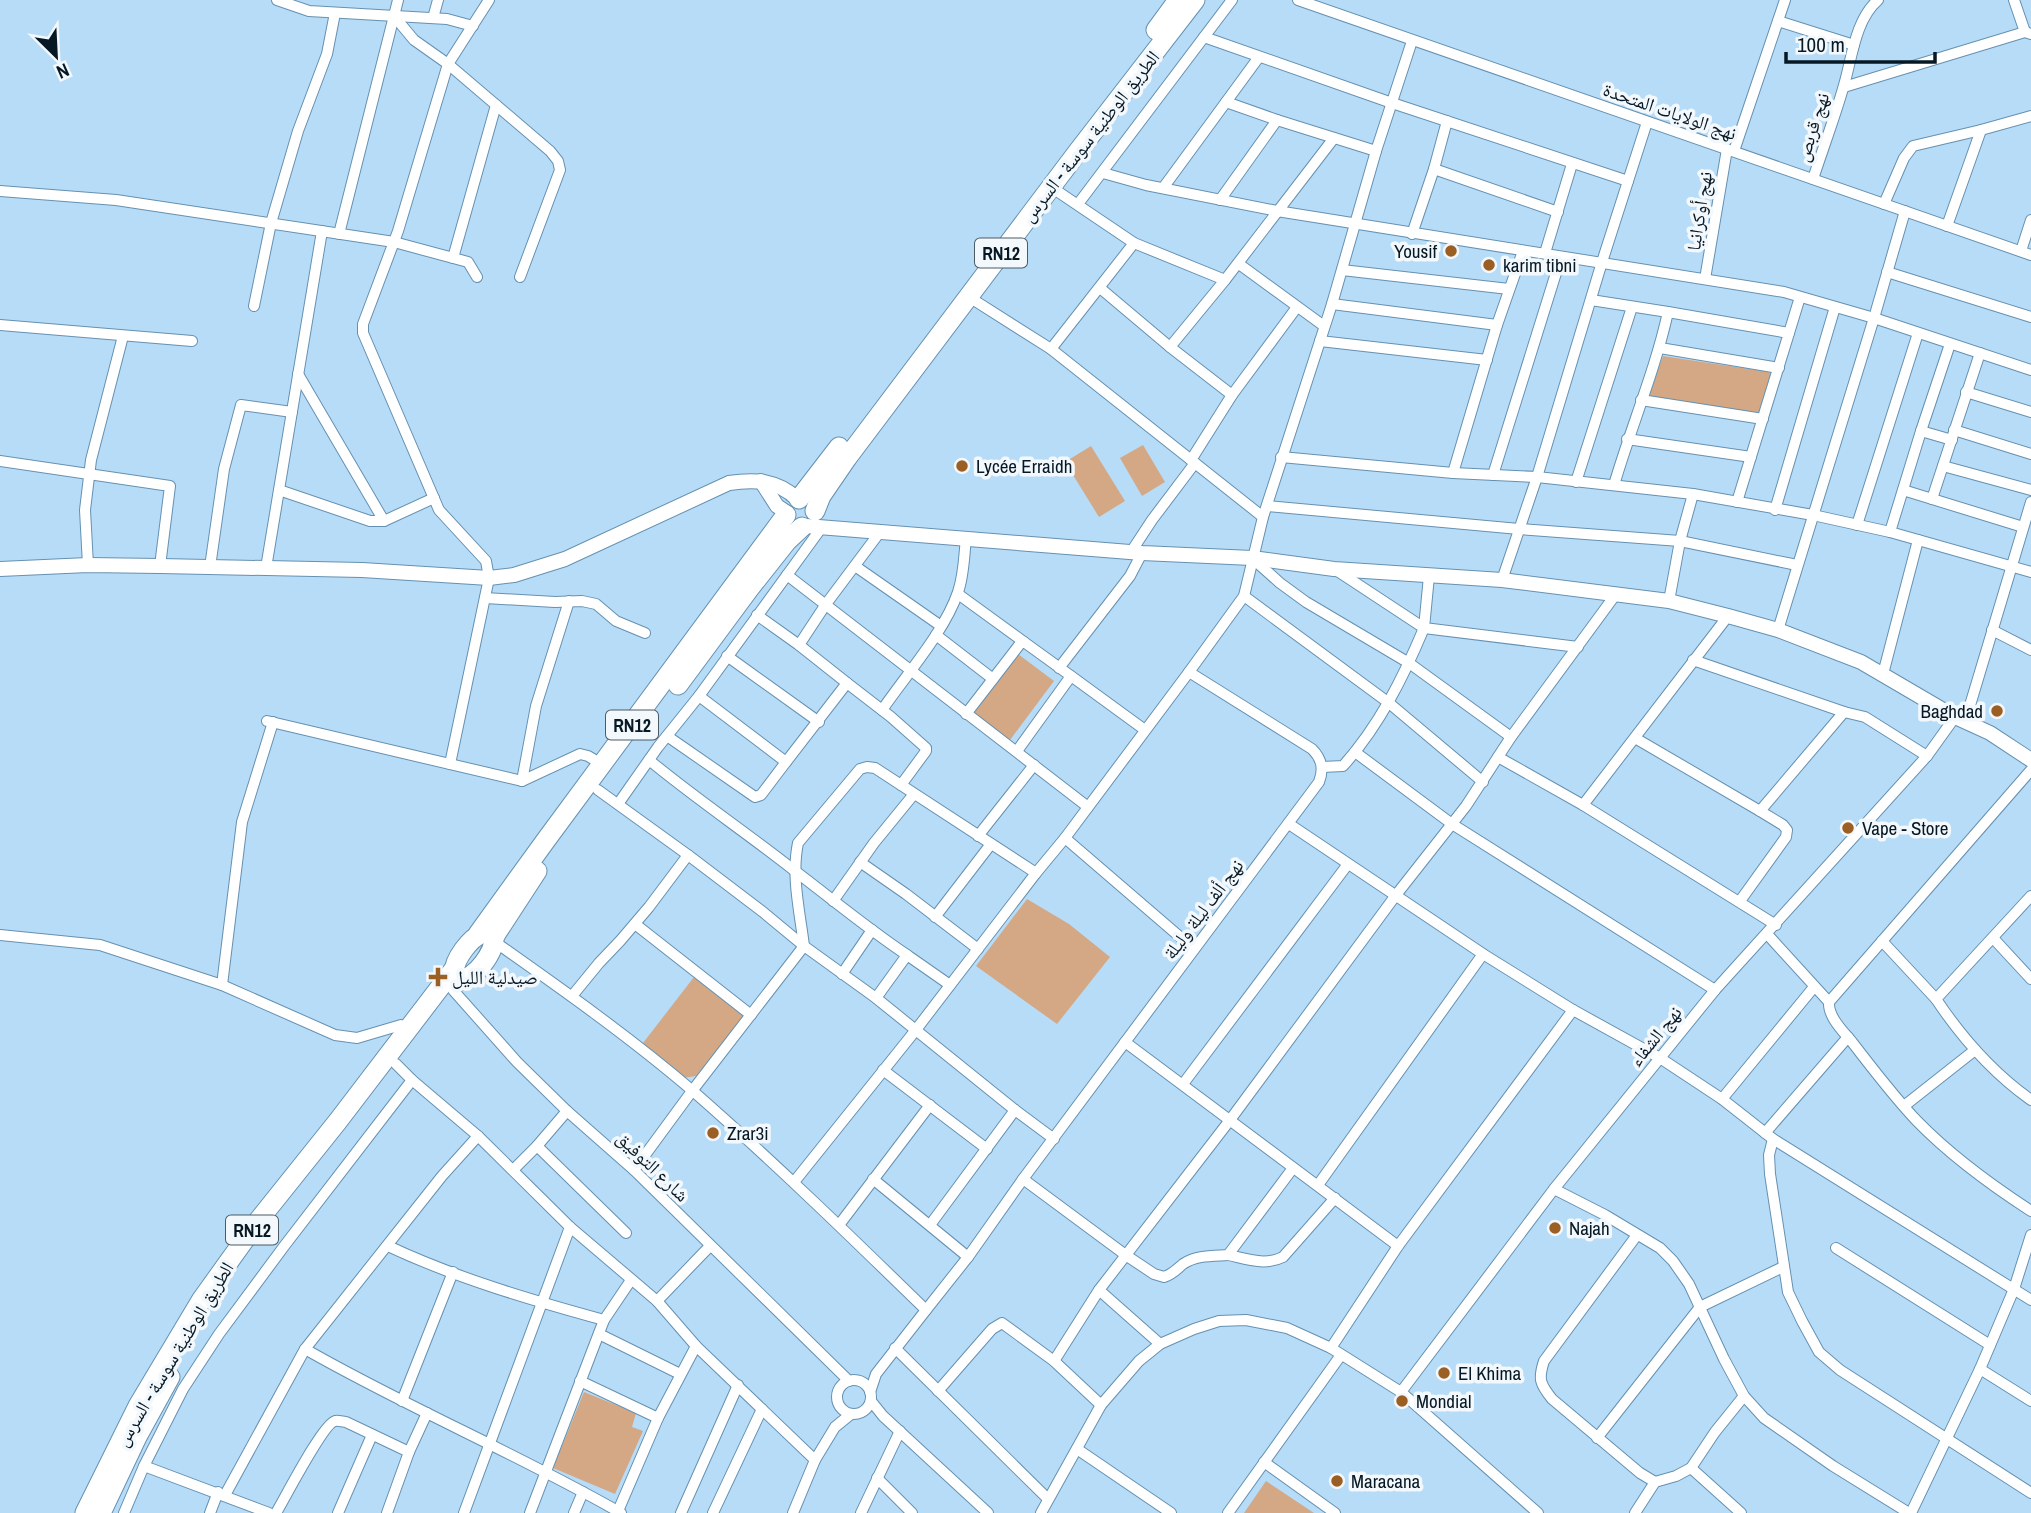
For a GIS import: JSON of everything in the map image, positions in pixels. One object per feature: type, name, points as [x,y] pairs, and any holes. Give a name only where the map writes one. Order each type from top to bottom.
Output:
[{"type":"highway","name":"الطريق الوطنية سوسة - السرس","points":[[489,938],[538,850],[792,506],[882,392],[1178,0]]},
{"type":"highway","name":"الطريق الوطنية سوسة - السرس","points":[[489,938],[749,589],[788,541],[812,521],[821,496],[847,458],[1195,0]]},
{"type":"highway","points":[[792,506],[811,503],[812,521]]},
{"type":"highway","name":"RN12","points":[[456,979],[464,951],[489,938]]},
{"type":"highway","name":"الطريق الوطنية سوسة - السرس","points":[[85,1513],[138,1406],[202,1299],[258,1221],[408,1028],[456,979]]},
{"type":"highway","name":"الطريق الوطنية سوسة - السرس","points":[[101,1513],[166,1383],[213,1305],[270,1226],[396,1064],[456,979]]},
{"type":"street","points":[[277,0],[309,11],[447,19],[473,26]]},
{"type":"street","points":[[339,234],[398,0]]},
{"type":"street","points":[[433,18],[438,0]]},
{"type":"street","points":[[450,764],[489,578],[486,561],[439,510],[363,333],[363,324],[394,242],[448,64],[489,0]]},
{"type":"street","points":[[1078,204],[1232,0]]},
{"type":"street","name":"نهج الولايات المتحدة","points":[[1298,0],[2026,253]]},
{"type":"street","name":"نهج أوكرانيا","points":[[1705,279],[1730,150],[1785,0]]},
{"type":"street","name":"نهج قربص","points":[[1813,179],[1844,86],[1854,45],[1867,12],[1878,0]]},
{"type":"street","points":[[1844,86],[2028,33],[2014,0]]},
{"type":"street","points":[[254,306],[271,223],[298,131],[327,54],[335,13]]},
{"type":"street","points":[[394,16],[414,40],[448,64],[550,151],[558,161],[560,170],[520,277]]},
{"type":"street","points":[[1778,22],[1854,45]]},
{"type":"street","points":[[1205,37],[1392,103],[1628,181]]},
{"type":"street","points":[[794,1182],[1065,838],[1244,596],[1281,457],[1332,304],[1376,151],[1412,41]]},
{"type":"street","points":[[1163,188],[1259,57]]},
{"type":"street","points":[[1226,102],[1376,151]]},
{"type":"street","points":[[453,258],[496,105]]},
{"type":"street","points":[[1884,204],[1904,158],[1913,146],[2031,116]]},
{"type":"street","points":[[1220,200],[1277,120]]},
{"type":"street","points":[[1412,234],[1447,121]]},
{"type":"street","points":[[1502,580],[1537,477],[1647,122]]},
{"type":"street","points":[[1947,226],[1981,130]]},
{"type":"street","points":[[1170,346],[1238,264],[1334,138]]},
{"type":"street","points":[[1545,253],[1572,164]]},
{"type":"street","points":[[1434,169],[1558,212]]},
{"type":"street","points":[[1103,173],[1220,200],[1355,225],[1784,292],[1874,318],[2031,370]]},
{"type":"street","points":[[1051,187],[1134,243],[1225,280]]},
{"type":"street","points":[[0,191],[116,200],[394,242],[467,262],[477,277]]},
{"type":"street","points":[[1778,630],[1905,211]]},
{"type":"street","points":[[2026,253],[2031,219]]},
{"type":"street","points":[[266,568],[322,231]]},
{"type":"street","points":[[1051,349],[1134,243]]},
{"type":"street","points":[[1453,473],[1497,325],[1523,251]]},
{"type":"street","points":[[1493,475],[1561,257]]},
{"type":"street","points":[[1238,264],[1324,326]]},
{"type":"street","points":[[1342,270],[1509,289]]},
{"type":"street","points":[[1887,272],[2031,317]]},
{"type":"street","points":[[1100,288],[1232,395]]},
{"type":"street","points":[[969,297],[1051,349],[1193,462],[1265,511],[1680,541],[1797,565]]},
{"type":"street","points":[[1737,502],[1800,297]]},
{"type":"street","points":[[1591,300],[1789,333]]},
{"type":"street","points":[[1332,304],[1497,325]]},
{"type":"street","points":[[1059,668],[1130,576],[1137,552],[1152,520],[1193,462],[1232,395],[1297,307]]},
{"type":"street","points":[[1576,482],[1632,307]]},
{"type":"street","points":[[1774,510],[1835,307]]},
{"type":"street","points":[[1614,485],[1627,439],[1660,348],[1668,312]]},
{"type":"street","points":[[0,325],[192,341]]},
{"type":"street","points":[[1857,525],[1918,333]]},
{"type":"street","points":[[88,565],[86,510],[91,460],[123,336]]},
{"type":"street","points":[[1320,341],[1487,360]]},
{"type":"street","points":[[1890,532],[1950,344]]},
{"type":"street","points":[[1660,348],[1779,368]]},
{"type":"street","points":[[1932,499],[1980,353]]},
{"type":"street","points":[[298,374],[384,521]]},
{"type":"street","points":[[1966,392],[2031,412]]},
{"type":"street","points":[[1642,400],[1763,419]]},
{"type":"street","points":[[210,567],[224,469],[241,404],[292,412]]},
{"type":"street","points":[[1921,431],[1953,435],[2031,454]]},
{"type":"street","points":[[1627,439],[1751,457]]},
{"type":"street","points":[[1281,457],[1453,473],[1537,477],[1693,495],[1813,515],[1890,532],[2031,572]]},
{"type":"street","points":[[0,461],[170,486],[160,566]]},
{"type":"street","points":[[1943,466],[2031,490]]},
{"type":"street","points":[[0,569],[88,565],[160,566],[362,570],[489,578],[514,575],[565,559],[729,482],[761,481],[782,488],[792,506]]},
{"type":"street","points":[[279,490],[370,521],[384,521],[434,498]]},
{"type":"street","points":[[1903,490],[2023,527]]},
{"type":"street","points":[[1669,601],[1680,541],[1693,495]]},
{"type":"street","name":"نهج الشفاء","points":[[1401,1392],[1554,1189],[1715,990],[1960,719],[1992,630],[2031,502]]},
{"type":"street","points":[[618,804],[788,575],[812,521],[880,531],[1137,552],[1252,558],[1334,569],[1502,580],[1669,601],[1778,630],[1861,662],[1960,719],[1990,733],[2031,760]]},
{"type":"street","points":[[799,645],[880,531]]},
{"type":"street","points":[[882,710],[938,631],[958,594],[966,538]]},
{"type":"street","points":[[1883,674],[1918,540]]},
{"type":"street","points":[[1252,558],[1306,602],[1409,663],[1511,737]]},
{"type":"street","points":[[855,566],[993,678]]},
{"type":"street","points":[[1334,569],[1424,628],[1578,647]]},
{"type":"street","points":[[788,575],[1088,807]]},
{"type":"street","points":[[1189,673],[1312,749],[1320,759],[1322,767],[1343,766],[1356,752],[1389,703],[1409,663],[1424,628],[1429,576]]},
{"type":"street","points":[[958,594],[1145,730]]},
{"type":"street","points":[[1054,1361],[1099,1290],[1452,824],[1511,737],[1616,594]]},
{"type":"street","points":[[1244,596],[1389,703],[1483,782]]},
{"type":"street","points":[[485,598],[582,601],[596,604],[616,621],[645,633]]},
{"type":"street","points":[[522,780],[536,706],[569,601]]},
{"type":"street","points":[[757,615],[882,710],[926,749],[901,785]]},
{"type":"street","points":[[1584,805],[1728,616]]},
{"type":"street","points":[[1992,630],[2031,650]]},
{"type":"street","points":[[966,713],[1024,642]]},
{"type":"street","points":[[727,656],[819,722]]},
{"type":"street","points":[[1693,660],[1865,717],[1927,756]]},
{"type":"street","points":[[1017,751],[1071,676]]},
{"type":"street","points":[[667,736],[755,797],[761,795],[847,683]]},
{"type":"street","points":[[699,696],[786,762]]},
{"type":"street","points":[[1760,811],[1844,712]]},
{"type":"street","points":[[222,985],[242,822],[270,721],[522,780],[580,754],[587,755],[603,765]]},
{"type":"street","points":[[1635,738],[1760,811],[1787,830],[1786,837],[1740,901]]},
{"type":"street","points":[[1356,752],[1452,824],[1715,990]]},
{"type":"street","points":[[1498,757],[1584,805],[1776,925]]},
{"type":"street","points":[[649,760],[687,792],[950,985]]},
{"type":"street","points":[[978,836],[1034,765]]},
{"type":"street","name":"نهج ألف ليلة وليلة","points":[[876,1374],[968,1257],[1023,1178],[1289,824],[1319,782],[1322,767]]},
{"type":"street","points":[[634,1170],[804,946],[795,871],[798,843],[860,769],[875,768],[1036,873]]},
{"type":"street","points":[[1829,1002],[2031,770]]},
{"type":"street","points":[[598,790],[876,998],[1054,1139]]},
{"type":"street","points":[[833,901],[914,794]]},
{"type":"street","points":[[1289,824],[1483,954],[1573,1010],[1660,1058],[1721,1099],[1769,1136],[2031,1300]]},
{"type":"street","points":[[1065,838],[1194,949]]},
{"type":"street","points":[[935,917],[991,844]]},
{"type":"street","points":[[572,996],[635,924],[688,855]]},
{"type":"street","points":[[860,862],[978,949]]},
{"type":"street","points":[[1183,1084],[1348,864]]},
{"type":"street","points":[[1936,999],[2031,896]]},
{"type":"street","points":[[635,924],[751,1015]]},
{"type":"street","points":[[842,974],[872,930]]},
{"type":"street","points":[[1767,934],[1829,1002],[1831,1015],[1917,1121],[1953,1154],[2031,1211]]},
{"type":"street","points":[[0,935],[100,945],[222,985],[335,1035],[357,1038],[401,1025],[408,1028]]},
{"type":"street","points":[[489,938],[572,996],[692,1091],[794,1182],[926,1310]]},
{"type":"street","points":[[1993,938],[2031,979]]},
{"type":"street","points":[[1882,941],[1936,999],[1975,1050],[2007,1083],[2031,1100]]},
{"type":"street","points":[[1318,1185],[1483,954]]},
{"type":"street","points":[[876,998],[907,955]]},
{"type":"street","name":"شارع التوفيق","points":[[456,979],[517,1062],[634,1170],[853,1381]]},
{"type":"street","points":[[1721,1099],[1814,987]]},
{"type":"street","points":[[1331,1348],[1398,1246],[1573,1010]]},
{"type":"street","points":[[1849,1037],[1769,1136],[1770,1174],[1788,1292],[1819,1352],[1840,1370],[2031,1493]]},
{"type":"street","points":[[1125,1042],[1398,1246]]},
{"type":"street","points":[[1904,1106],[1975,1050]]},
{"type":"street","points":[[396,1064],[478,1136],[569,1227],[657,1301],[696,1346],[815,1460]]},
{"type":"street","points":[[883,1070],[987,1149]]},
{"type":"street","points":[[124,1513],[183,1390],[219,1334],[412,1080]]},
{"type":"street","points":[[839,1225],[929,1105]]},
{"type":"street","points":[[930,1225],[1015,1110]]},
{"type":"street","points":[[513,1170],[567,1111]]},
{"type":"street","points":[[210,1513],[305,1349],[442,1176],[478,1136]]},
{"type":"street","points":[[537,1146],[626,1233]]},
{"type":"street","points":[[1228,1255],[1293,1168]]},
{"type":"street","points":[[1023,1178],[1127,1255],[1164,1278],[1184,1263],[1201,1257],[1228,1255],[1259,1262],[1283,1258],[1335,1198]]},
{"type":"street","points":[[873,1179],[968,1257]]},
{"type":"street","points":[[1554,1189],[1660,1248],[1673,1261],[1689,1284],[1744,1396],[1764,1418],[1910,1513],[1980,1369],[2014,1289],[2031,1236]]},
{"type":"street","points":[[464,1513],[569,1227]]},
{"type":"street","points":[[1637,1235],[1544,1361],[1540,1373],[1542,1386],[1552,1399],[1597,1438],[1655,1482]]},
{"type":"street","points":[[388,1246],[413,1258],[540,1302],[604,1320]]},
{"type":"street","points":[[657,1301],[710,1246]]},
{"type":"street","points":[[1836,1248],[1990,1345]]},
{"type":"street","points":[[1597,1438],[1700,1307],[1783,1267]]},
{"type":"street","points":[[402,1401],[453,1272]]},
{"type":"street","points":[[530,1513],[604,1320],[631,1280]]},
{"type":"street","points":[[1099,1290],[1160,1343]]},
{"type":"street","points":[[1041,1513],[1101,1405],[1122,1378],[1160,1343],[1194,1328],[1219,1321],[1246,1320],[1287,1328],[1331,1348],[1401,1392],[1538,1513]]},
{"type":"street","points":[[939,1391],[999,1323],[1054,1361],[1101,1405]]},
{"type":"street","points":[[599,1334],[680,1374]]},
{"type":"street","points":[[305,1349],[354,1377],[489,1442],[620,1512],[659,1418],[696,1346]]},
{"type":"street","points":[[895,1348],[1048,1499]]},
{"type":"street","points":[[1228,1513],[1341,1355]]},
{"type":"street","points":[[833,1364],[838,1399],[843,1410],[855,1414],[883,1416]]},
{"type":"street","points":[[1980,1369],[2031,1401]]},
{"type":"street","points":[[793,1513],[815,1460],[835,1427],[842,1386],[876,1374],[867,1409],[835,1427]]},
{"type":"street","points":[[580,1381],[659,1418]]},
{"type":"street","points":[[853,1381],[866,1384],[883,1416],[988,1513]]},
{"type":"street","points":[[681,1513],[738,1385]]},
{"type":"street","points":[[1635,1513],[1655,1482],[1691,1468],[1744,1396]]},
{"type":"street","points":[[713,1513],[762,1409]]},
{"type":"street","points":[[387,1513],[409,1452],[427,1413]]},
{"type":"street","points":[[276,1513],[322,1434],[337,1420],[409,1452]]},
{"type":"street","points":[[862,1513],[900,1431]]},
{"type":"street","points":[[338,1513],[372,1435]]},
{"type":"street","points":[[1077,1449],[1171,1513]]},
{"type":"street","points":[[1264,1462],[1335,1513]]},
{"type":"street","points":[[145,1466],[270,1513]]},
{"type":"street","points":[[1691,1468],[1741,1513]]},
{"type":"street","points":[[877,1478],[912,1513]]},
{"type":"street","points":[[574,1513],[583,1492]]},
{"type":"shaded area","points":[[1663,356],[1769,372],[1772,376],[1761,413],[1653,398],[1649,394]]},
{"type":"shaded area","points":[[1143,445],[1165,482],[1142,496],[1120,458]]},
{"type":"shaded area","points":[[1091,446],[1125,501],[1099,517],[1065,462]]},
{"type":"shaded area","points":[[1018,654],[1054,681],[1010,740],[974,713]]},
{"type":"shaded area","points":[[1027,899],[1069,924],[1110,957],[1057,1024],[976,966]]},
{"type":"shaded area","points":[[694,977],[745,1015],[696,1076],[683,1078],[643,1043]]},
{"type":"shaded area","points":[[584,1392],[636,1413],[632,1427],[643,1431],[615,1494],[553,1468]]},
{"type":"shaded area","points":[[1266,1481],[1314,1513],[1244,1513]]},
{"type":"place","name":"Yousif","points":[[1451,251]]},
{"type":"place","name":"karim tibni","points":[[1489,265]]},
{"type":"place","name":"Lycée Erraidh","points":[[962,466]]},
{"type":"place","name":"Baghdad","points":[[1997,711]]},
{"type":"place","name":"Vape - Store","points":[[1848,828]]},
{"type":"place","name":"صيدلية الليل","points":[[438,977]]},
{"type":"place","name":"Zrar3i","points":[[713,1133]]},
{"type":"place","name":"Najah","points":[[1555,1228]]},
{"type":"place","name":"El Khima","points":[[1444,1373]]},
{"type":"place","name":"Mondial","points":[[1402,1401]]},
{"type":"place","name":"Maracana","points":[[1337,1481]]}]
